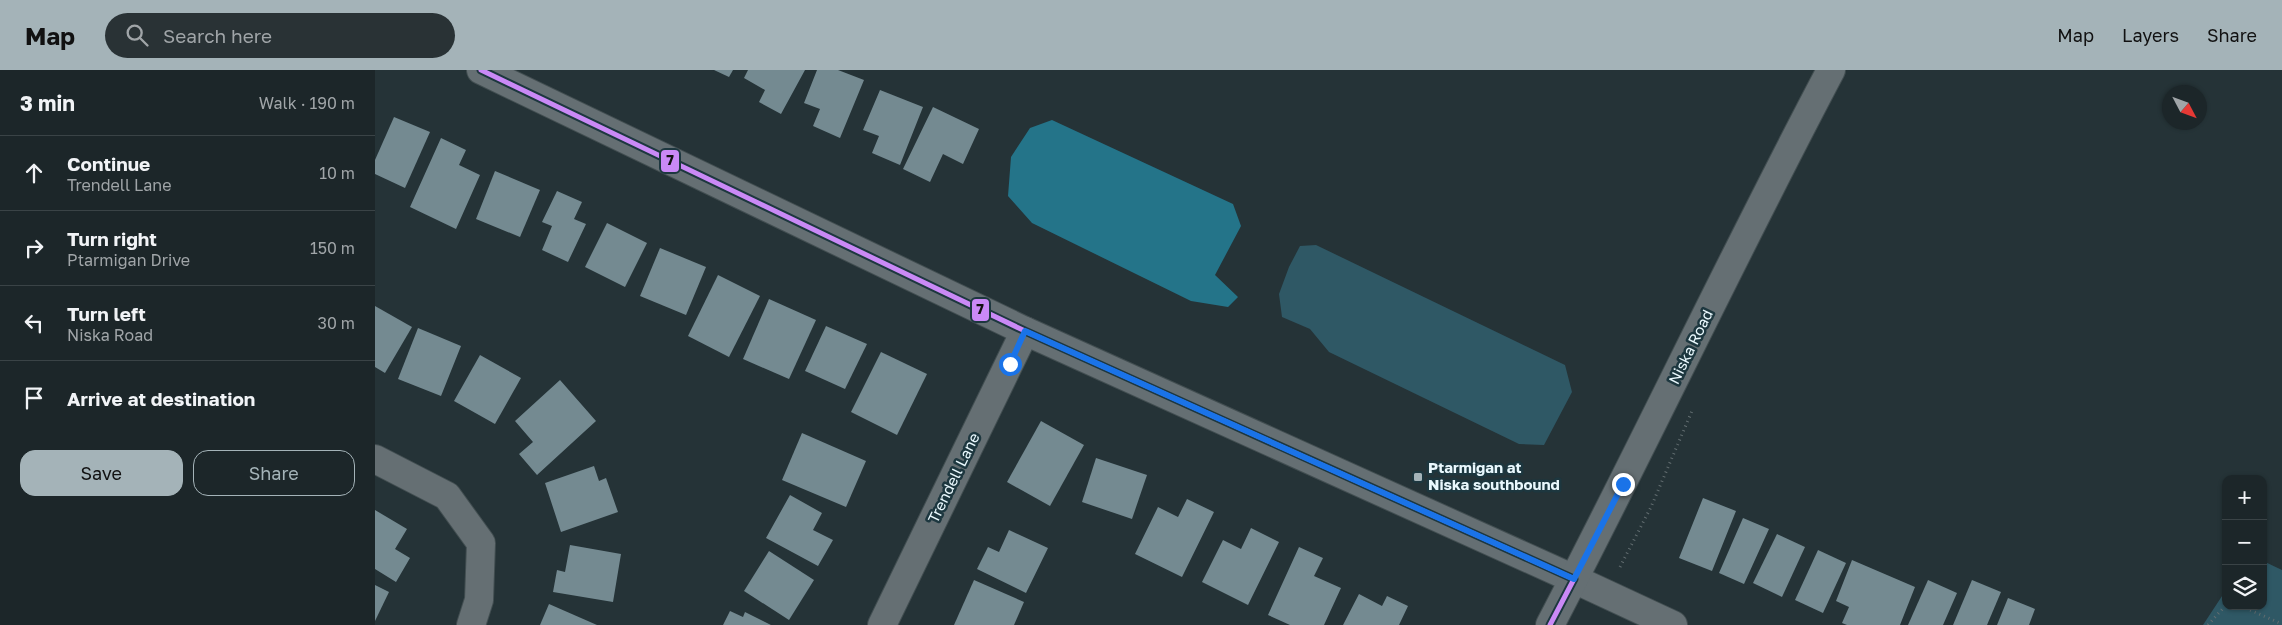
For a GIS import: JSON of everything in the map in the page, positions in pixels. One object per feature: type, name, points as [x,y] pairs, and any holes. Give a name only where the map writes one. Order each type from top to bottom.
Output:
[{"type":"street","points":[[481,70],[1025,331],[1673,625]]},
{"type":"street","name":"Niska Road","points":[[1550,625],[1831,70]]},
{"type":"street","name":"Trendell Lane","points":[[882,625],[1025,331]]},
{"type":"street","points":[[375,459],[447,496],[481,543],[479,600],[471,625]]},
{"type":"path","points":[[2208,625],[2222,609]]},
{"type":"path","points":[[2250,610],[2282,624]]},
{"type":"shaded area","points":[[1052,120],[1233,204],[1241,226],[1215,275],[1238,297],[1228,307],[1191,301],[1032,223],[1008,196],[1011,157],[1030,128]]},
{"type":"shaded area","points":[[1316,245],[1565,365],[1572,392],[1544,445],[1519,444],[1329,352],[1310,329],[1282,317],[1279,294],[1289,267],[1300,246]]},
{"type":"shaded area","points":[[2267,563],[2282,570],[2282,625],[2203,625],[2222,596],[2222,610],[2267,610]]},
{"type":"building","points":[[714,70],[733,70],[729,77]]},
{"type":"building","points":[[748,70],[805,70],[781,114],[759,102],[765,90],[744,78]]},
{"type":"building","points":[[817,70],[838,70],[864,80],[840,138],[813,126],[820,109],[804,103]]},
{"type":"building","points":[[880,90],[923,107],[900,165],[872,153],[879,136],[863,130]]},
{"type":"building","points":[[933,107],[979,129],[963,164],[943,154],[930,182],[903,169]]},
{"type":"building","points":[[394,117],[430,132],[405,188],[375,174],[375,160]]},
{"type":"building","points":[[441,138],[466,150],[459,165],[480,175],[456,229],[410,207]]},
{"type":"building","points":[[495,171],[540,190],[520,237],[476,219]]},
{"type":"building","points":[[557,191],[582,202],[574,219],[586,224],[568,262],[542,250],[552,226],[542,222]]},
{"type":"building","points":[[607,223],[647,243],[625,287],[585,267]]},
{"type":"building","points":[[660,248],[706,267],[686,315],[640,296]]},
{"type":"building","points":[[718,275],[760,296],[729,357],[688,336]]},
{"type":"building","points":[[769,299],[816,320],[789,379],[743,359]]},
{"type":"building","points":[[375,306],[412,327],[385,373],[375,367]]},
{"type":"building","points":[[826,326],[867,344],[845,389],[805,371]]},
{"type":"building","points":[[418,328],[461,346],[441,396],[398,379]]},
{"type":"building","points":[[881,352],[927,374],[897,435],[851,412]]},
{"type":"building","points":[[480,355],[521,378],[495,424],[454,401]]},
{"type":"building","points":[[560,380],[596,421],[537,475],[519,454],[533,442],[515,421]]},
{"type":"building","points":[[1041,421],[1084,445],[1050,506],[1007,482]]},
{"type":"building","points":[[802,433],[866,461],[846,507],[782,480]]},
{"type":"building","points":[[1096,458],[1147,475],[1132,519],[1082,502]]},
{"type":"building","points":[[594,466],[599,481],[606,478],[618,512],[561,532],[545,483]]},
{"type":"building","points":[[790,495],[822,513],[813,530],[833,540],[818,566],[766,538]]},
{"type":"building","points":[[1703,498],[1736,511],[1712,571],[1679,558]]},
{"type":"building","points":[[1187,499],[1214,512],[1182,577],[1135,554],[1158,507],[1178,517]]},
{"type":"building","points":[[375,510],[407,529],[395,549],[410,558],[396,582],[375,569]]},
{"type":"building","points":[[1743,518],[1769,529],[1744,584],[1719,573]]},
{"type":"building","points":[[1251,528],[1279,542],[1248,605],[1202,582],[1223,540],[1241,549]]},
{"type":"building","points":[[1009,530],[1048,548],[1026,593],[977,569],[988,547],[999,552]]},
{"type":"building","points":[[1777,534],[1805,547],[1782,597],[1753,583]]},
{"type":"building","points":[[570,545],[621,554],[613,602],[553,592],[557,570],[565,572]]},
{"type":"building","points":[[1299,547],[1323,558],[1314,576],[1341,588],[1324,625],[1290,625],[1268,615]]},
{"type":"building","points":[[1818,550],[1846,563],[1823,613],[1795,600]]},
{"type":"building","points":[[769,551],[814,580],[789,620],[744,591]]},
{"type":"building","points":[[1852,560],[1915,587],[1900,625],[1847,625],[1842,623],[1849,607],[1836,601]]},
{"type":"building","points":[[974,580],[1024,602],[1014,625],[954,625]]},
{"type":"building","points":[[1928,580],[1957,593],[1943,625],[1908,625]]},
{"type":"building","points":[[1972,580],[2001,592],[1987,625],[1953,625]]},
{"type":"building","points":[[375,585],[389,592],[375,621]]},
{"type":"building","points":[[1359,594],[1382,606],[1387,596],[1408,606],[1399,625],[1343,625]]},
{"type":"building","points":[[2008,598],[2035,609],[2029,625],[1997,625]]},
{"type":"building","points":[[549,604],[597,625],[540,625]]},
{"type":"building","points":[[730,611],[743,617],[745,612],[771,625],[723,625]]},
{"type":"transit line","name":"7","points":[[481,70],[1025,331],[1574,579],[1550,625]]},
{"type":"place","name":"Ptarmigan at Niska southbound","points":[[1418,477]]},
{"type":"route","points":[[1010,364],[1025,331],[1574,579],[1623,484]]}]
